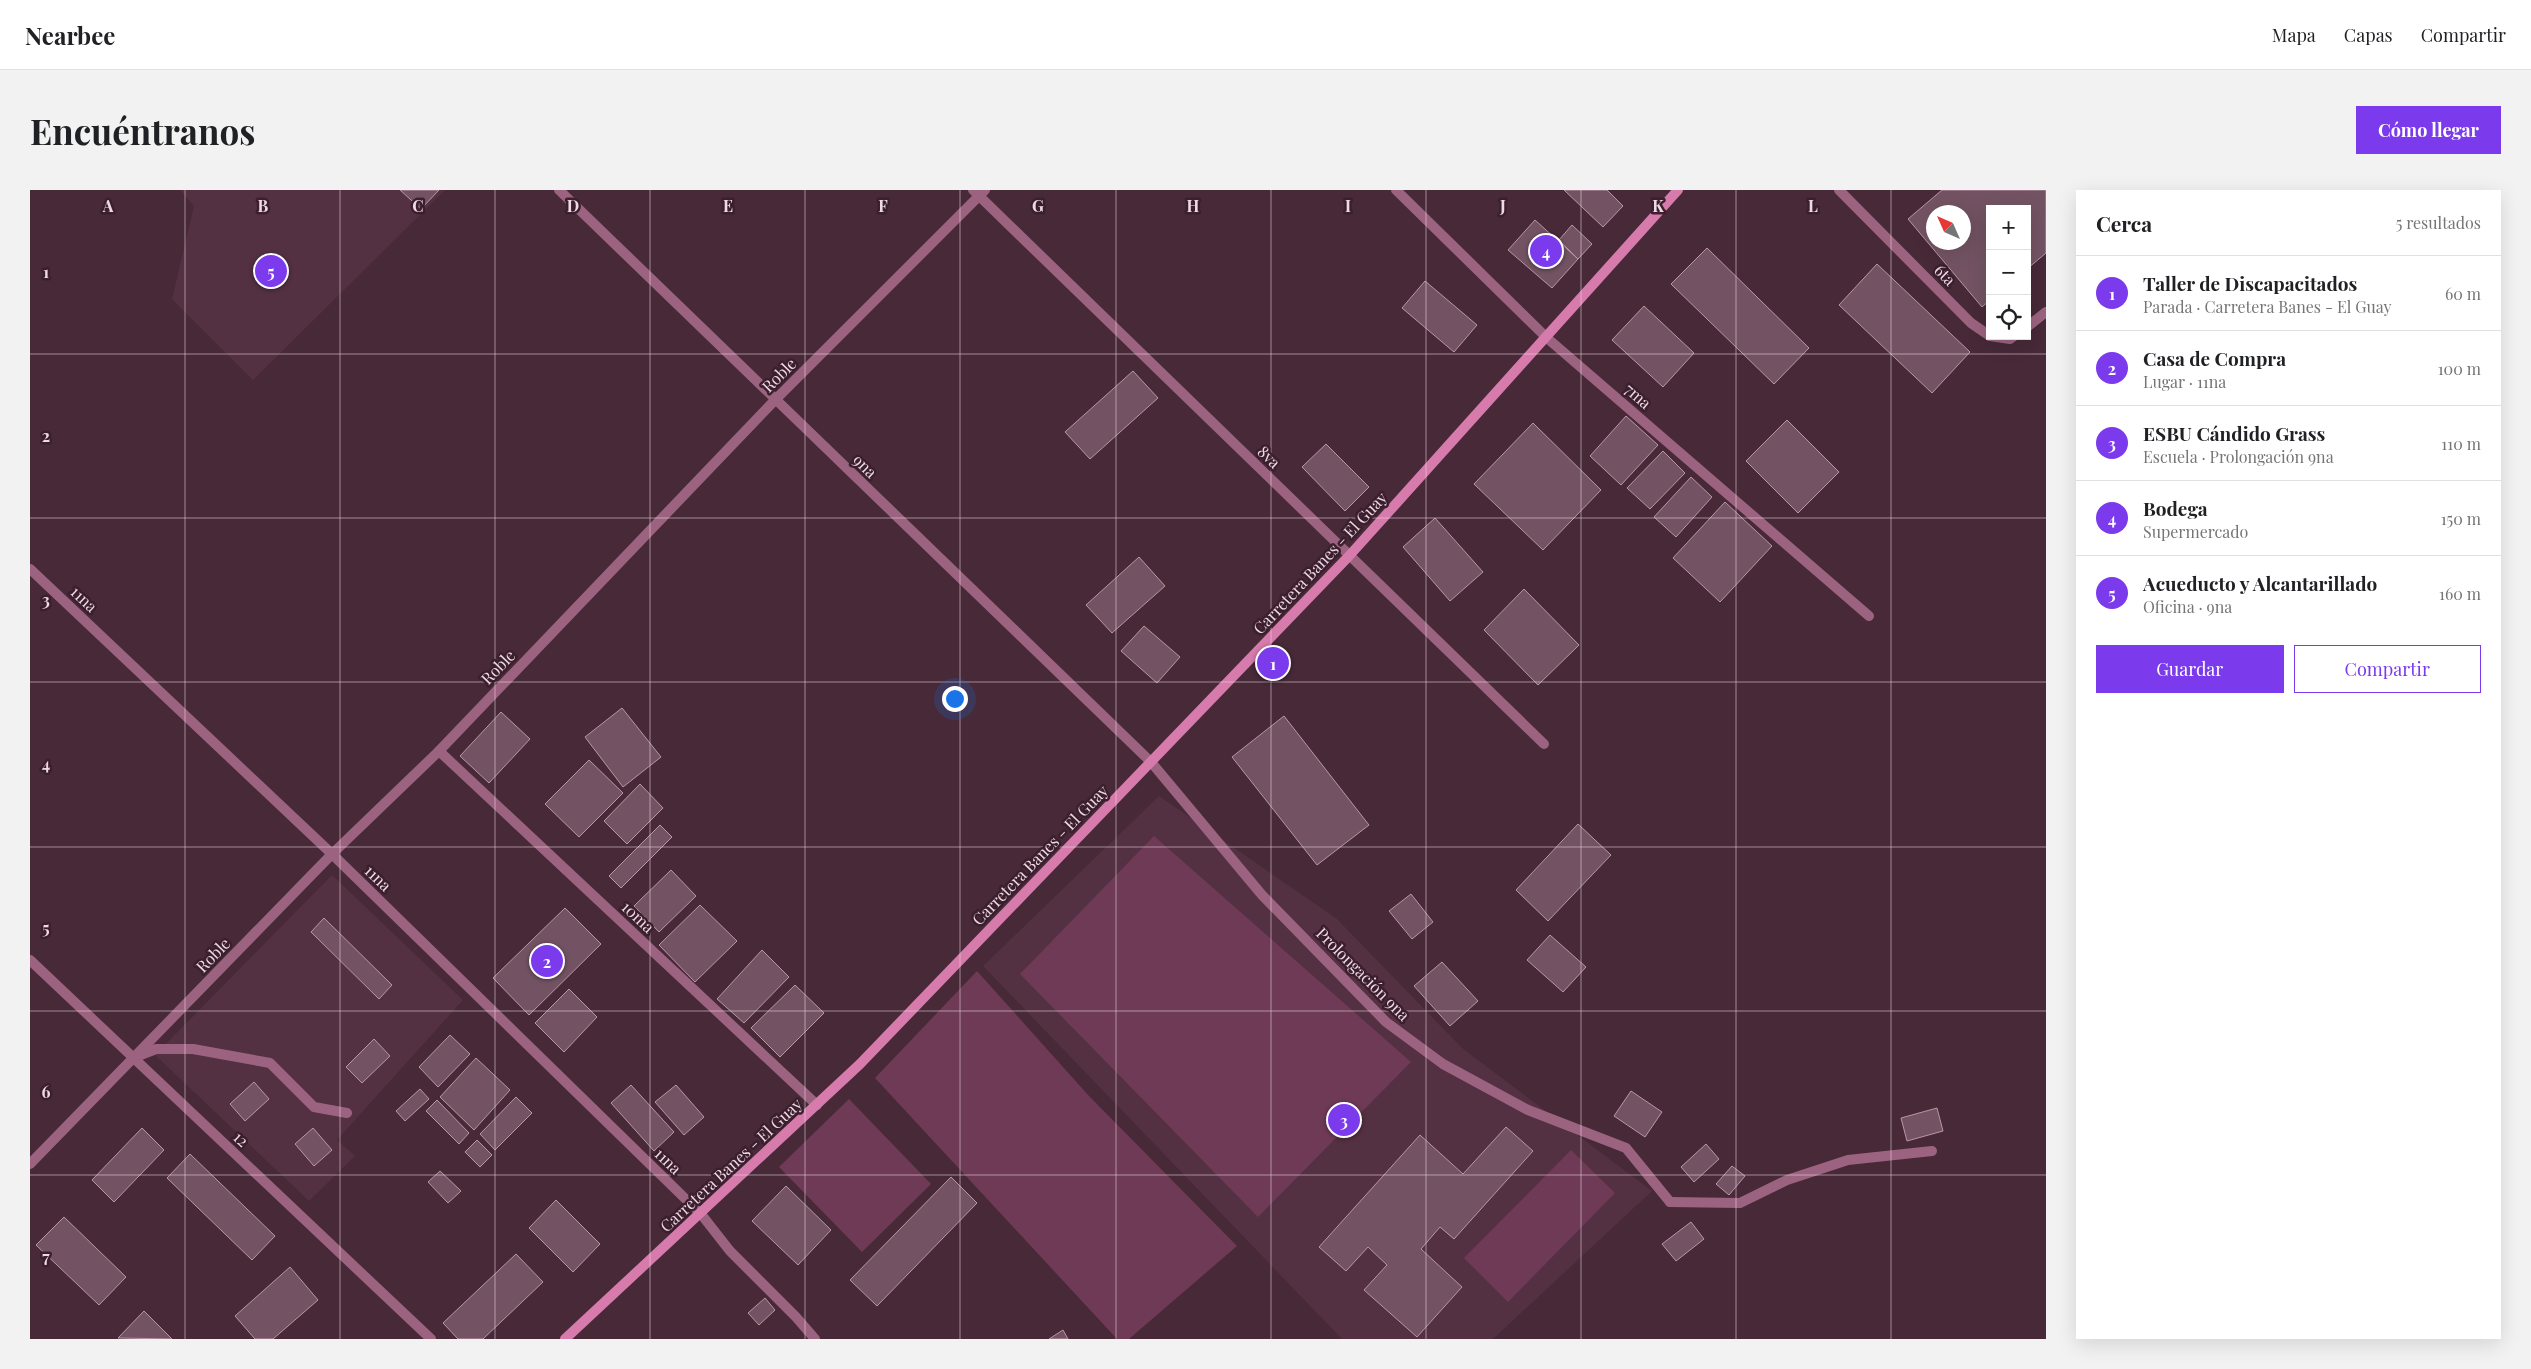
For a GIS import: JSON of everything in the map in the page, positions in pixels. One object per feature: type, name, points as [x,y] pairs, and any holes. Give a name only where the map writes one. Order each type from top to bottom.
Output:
[{"type":"main road","name":"Carretera Banes - El Guay","points":[[565,1339],[860,1064],[1349,556],[1548,338],[1678,190]]},
{"type":"street","name":"9na","points":[[560,190],[1151,762]]},
{"type":"street","name":"7ma","points":[[1396,190],[1548,338],[1870,616]]},
{"type":"street","name":"6ta","points":[[1839,190],[1971,323],[1986,333]]},
{"type":"street","name":"Roble","points":[[30,1164],[332,854],[439,751],[775,400],[979,192]]},
{"type":"street","name":"8va","points":[[979,192],[1349,556],[1544,744]]},
{"type":"street","points":[[2031,324],[2046,312]]},
{"type":"street","name":"11na","points":[[30,569],[332,854],[701,1214],[730,1251],[796,1317],[815,1339]]},
{"type":"street","name":"10ma","points":[[439,751],[816,1105]]},
{"type":"street","name":"Prolongación 9na","points":[[1151,762],[1262,895],[1386,1022],[1443,1064],[1528,1110],[1626,1148],[1670,1202],[1740,1203],[1787,1180],[1848,1160],[1932,1151]]},
{"type":"street","name":"12","points":[[30,960],[431,1339]]},
{"type":"street","points":[[133,1058],[156,1049],[193,1049],[270,1063],[314,1107],[348,1113]]},
{"type":"shaded area","points":[[180,190],[445,190],[253,380],[172,299],[194,206]]},
{"type":"shaded area","points":[[1159,796],[1337,919],[1462,1048],[1652,1191],[1493,1339],[1342,1339],[983,966]]},
{"type":"shaded area","points":[[1154,836],[1411,1062],[1258,1217],[1020,974]]},
{"type":"shaded area","points":[[332,875],[463,1000],[337,1140],[355,1156],[309,1201],[155,1055]]},
{"type":"shaded area","points":[[977,971],[1089,1096],[1237,1246],[1129,1339],[1117,1339],[875,1078]]},
{"type":"shaded area","points":[[849,1099],[931,1184],[862,1252],[779,1167]]},
{"type":"shaded area","points":[[1571,1150],[1615,1193],[1508,1302],[1464,1258]]},
{"type":"building","points":[[400,190],[439,190],[421,209]]},
{"type":"building","points":[[1564,190],[1607,190],[1623,206],[1603,227]]},
{"type":"building","points":[[1942,190],[2046,190],[2046,253],[2031,266],[2031,205],[1986,205],[1986,304],[1982,307],[1934,250],[1971,250],[1971,205],[1926,205],[1926,240],[1908,219]]},
{"type":"building","points":[[1535,220],[1578,259],[1552,288],[1508,250]]},
{"type":"building","points":[[1572,225],[1592,244],[1578,259],[1559,240]]},
{"type":"building","points":[[1707,248],[1809,348],[1774,384],[1671,284]]},
{"type":"building","points":[[1877,264],[1970,352],[1932,393],[1839,305]]},
{"type":"building","points":[[1425,281],[1477,325],[1454,352],[1402,308]]},
{"type":"building","points":[[1644,306],[1694,353],[1663,387],[1612,340]]},
{"type":"building","points":[[1133,371],[1158,398],[1090,459],[1065,432]]},
{"type":"building","points":[[1626,416],[1658,445],[1621,485],[1590,456]]},
{"type":"building","points":[[1787,420],[1839,472],[1798,513],[1746,461]]},
{"type":"building","points":[[1533,423],[1601,490],[1543,550],[1474,484]]},
{"type":"building","points":[[1326,444],[1369,487],[1345,511],[1302,467]]},
{"type":"building","points":[[1663,451],[1685,473],[1650,509],[1627,488]]},
{"type":"building","points":[[1691,477],[1712,497],[1676,537],[1654,517]]},
{"type":"building","points":[[1725,502],[1772,546],[1720,602],[1673,558]]},
{"type":"building","points":[[1435,518],[1483,572],[1450,601],[1403,547]]},
{"type":"building","points":[[1139,557],[1165,586],[1112,633],[1086,605]]},
{"type":"building","points":[[1524,589],[1579,645],[1538,685],[1484,630]]},
{"type":"building","points":[[1144,626],[1180,657],[1157,683],[1121,651]]},
{"type":"building","points":[[622,708],[661,757],[623,787],[585,737]]},
{"type":"building","points":[[501,712],[530,739],[489,783],[460,756]]},
{"type":"building","points":[[1284,716],[1369,825],[1317,865],[1232,757]]},
{"type":"building","points":[[589,760],[623,793],[579,837],[545,804]]},
{"type":"building","points":[[640,784],[663,808],[627,844],[604,821]]},
{"type":"building","points":[[1578,824],[1611,855],[1548,921],[1516,890]]},
{"type":"building","points":[[660,825],[672,837],[621,888],[609,876]]},
{"type":"building","points":[[671,870],[696,896],[659,932],[634,906]]},
{"type":"building","points":[[1411,894],[1433,922],[1412,939],[1389,911]]},
{"type":"building","points":[[700,905],[737,941],[695,982],[659,945]]},
{"type":"building","points":[[565,908],[601,944],[529,1015],[493,978]]},
{"type":"building","points":[[324,918],[392,985],[379,999],[311,932]]},
{"type":"building","points":[[1550,935],[1586,967],[1563,992],[1527,960]]},
{"type":"building","points":[[762,950],[789,977],[744,1023],[717,999]]},
{"type":"building","points":[[1442,962],[1478,1001],[1450,1026],[1414,986]]},
{"type":"building","points":[[795,985],[824,1013],[780,1057],[751,1028]]},
{"type":"building","points":[[569,989],[597,1017],[564,1052],[535,1023]]},
{"type":"building","points":[[450,1035],[470,1054],[438,1087],[419,1067]]},
{"type":"building","points":[[374,1039],[390,1056],[362,1083],[346,1067]]},
{"type":"building","points":[[476,1058],[510,1090],[474,1130],[440,1097]]},
{"type":"building","points":[[254,1082],[269,1099],[245,1121],[230,1104]]},
{"type":"building","points":[[631,1085],[674,1132],[654,1151],[611,1103]]},
{"type":"building","points":[[676,1085],[704,1117],[684,1135],[655,1102]]},
{"type":"building","points":[[420,1089],[429,1099],[405,1121],[396,1111]]},
{"type":"building","points":[[1631,1091],[1662,1112],[1645,1137],[1614,1116]]},
{"type":"building","points":[[516,1097],[532,1113],[495,1150],[480,1134]]},
{"type":"building","points":[[437,1100],[469,1133],[459,1144],[426,1111]]},
{"type":"building","points":[[1937,1108],[1943,1131],[1907,1141],[1901,1118]]},
{"type":"building","points":[[1506,1127],[1533,1151],[1454,1239],[1440,1227],[1421,1249],[1462,1287],[1417,1337],[1364,1290],[1387,1265],[1368,1247],[1346,1271],[1319,1247],[1420,1135],[1463,1174]]},
{"type":"building","points":[[142,1128],[164,1150],[114,1202],[92,1180]]},
{"type":"building","points":[[313,1128],[332,1150],[314,1166],[295,1144]]},
{"type":"building","points":[[477,1140],[492,1155],[480,1167],[465,1152]]},
{"type":"building","points":[[1706,1144],[1719,1159],[1694,1182],[1681,1167]]},
{"type":"building","points":[[190,1154],[275,1236],[252,1260],[167,1178]]},
{"type":"building","points":[[1732,1166],[1745,1176],[1729,1195],[1716,1184]]},
{"type":"building","points":[[440,1171],[461,1191],[448,1203],[428,1182]]},
{"type":"building","points":[[951,1177],[977,1203],[877,1306],[850,1280]]},
{"type":"building","points":[[786,1186],[831,1230],[798,1265],[752,1221]]},
{"type":"building","points":[[556,1200],[600,1244],[573,1272],[529,1228]]},
{"type":"building","points":[[64,1217],[126,1277],[99,1305],[36,1245]]},
{"type":"building","points":[[1691,1222],[1704,1239],[1676,1261],[1662,1244]]},
{"type":"building","points":[[516,1254],[543,1282],[483,1339],[458,1339],[443,1323]]},
{"type":"building","points":[[290,1267],[318,1300],[273,1339],[255,1339],[235,1316]]},
{"type":"building","points":[[765,1298],[775,1310],[759,1325],[748,1313]]},
{"type":"building","points":[[144,1311],[172,1339],[118,1338]]},
{"type":"building","points":[[1063,1330],[1068,1339],[1049,1339]]},
{"type":"place","name":"Bodega","points":[[1546,251]]},
{"type":"place","name":"Acueducto y Alcantarillado","points":[[271,271]]},
{"type":"place","name":"Taller de Discapacitados","points":[[1273,663]]},
{"type":"place","name":"Casa de Compra","points":[[547,961]]},
{"type":"place","name":"ESBU Cándido Grass","points":[[1344,1120]]}]
